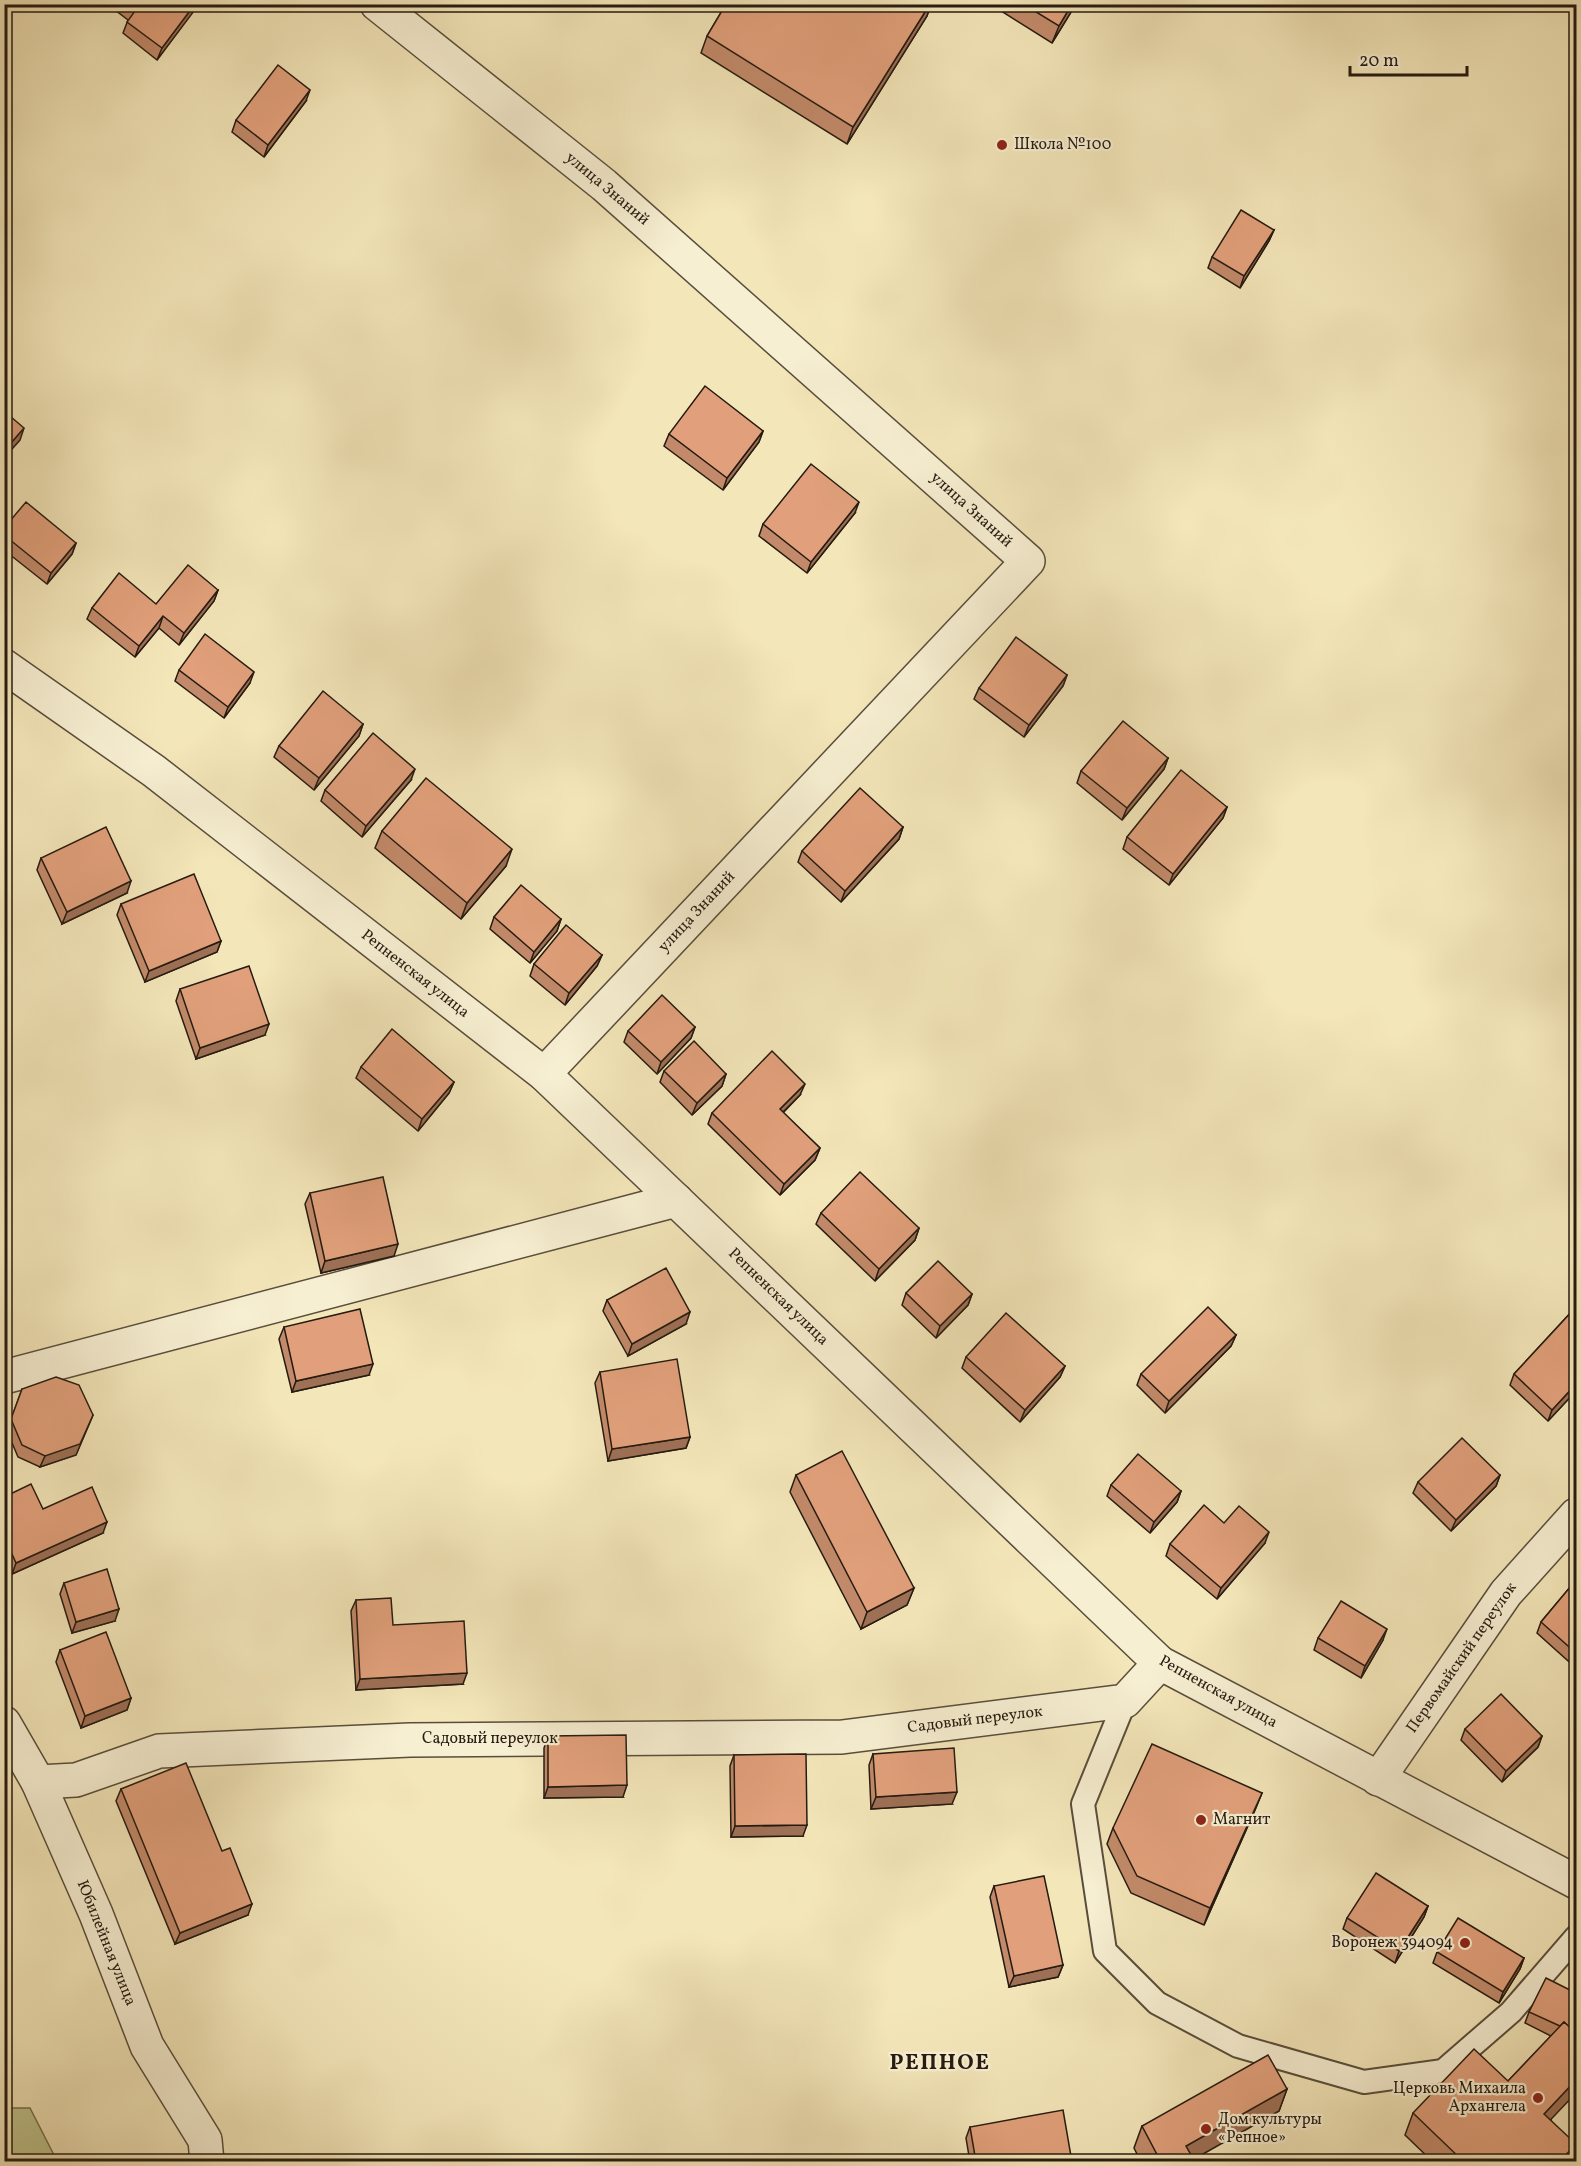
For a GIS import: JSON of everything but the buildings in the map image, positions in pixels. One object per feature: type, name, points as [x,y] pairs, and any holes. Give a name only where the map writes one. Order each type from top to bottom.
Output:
[{"type":"street","name":"улица Знаний","points":[[376,4],[604,185],[1028,561],[544,1074]]},
{"type":"street","name":"Репненская улица","points":[[4,666],[154,771],[544,1074],[1160,1663],[1576,1882]]},
{"type":"street","points":[[4,1377],[676,1200]]},
{"type":"street","name":"Первомайский переулок","points":[[1378,1779],[1506,1593],[1576,1515]]},
{"type":"street","points":[[1125,1701],[1160,1663]]},
{"type":"street","name":"Садовый переулок","points":[[38,1782],[76,1780],[159,1751],[410,1740],[842,1737],[1125,1701]]},
{"type":"street","name":"Юбилейная улица","points":[[4,1723],[38,1782],[96,1914],[147,2046],[205,2140],[207,2162]]},
{"type":"lane","points":[[1125,1701],[1083,1804],[1105,1951],[1157,2003],[1238,2046],[1364,2082],[1443,2071],[1511,2012],[1576,1936]]},
{"type":"green space","points":[[30,2108],[57,2161],[5,2161],[5,2110]]},
{"type":"place","name":"Школа №100","points":[[1002,145]]},
{"type":"place","name":"Магнит","points":[[1201,1820]]},
{"type":"place","name":"Воронеж 394094","points":[[1465,1943]]},
{"type":"place","name":"Церковь Михаила Архангела","points":[[1538,2098]]},
{"type":"place","name":"Дом культуры «Репное»","points":[[1206,2129]]},
{"type":"district","name":"РЕПНОЕ","points":[[940,2063]]}]
